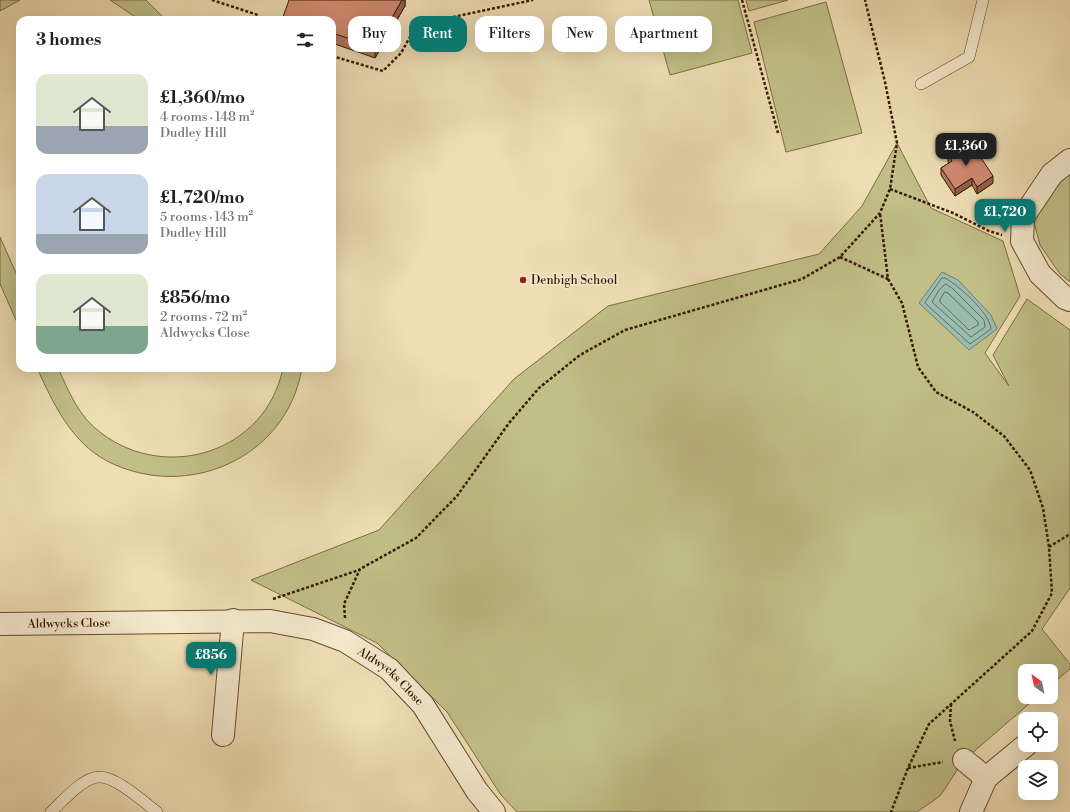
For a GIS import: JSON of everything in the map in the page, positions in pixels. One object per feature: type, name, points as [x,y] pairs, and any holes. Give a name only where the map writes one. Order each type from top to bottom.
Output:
[{"type":"street","points":[[1070,160],[1052,174],[1023,217],[1022,241],[1040,274],[1065,298],[1070,300]]},
{"type":"street","points":[[223,735],[234,620]]},
{"type":"street","name":"Aldwycks Close","points":[[0,624],[234,620],[270,621],[313,629],[345,641],[389,669],[423,705],[477,791],[494,812]]},
{"type":"street","points":[[971,812],[986,778],[1018,752]]},
{"type":"street","points":[[964,760],[986,778]]},
{"type":"lane","points":[[921,84],[969,57],[983,0]]},
{"type":"lane","points":[[51,812],[84,782],[98,777],[110,779],[157,812]]},
{"type":"path","points":[[212,0],[259,16]]},
{"type":"path","points":[[336,57],[383,71],[401,53],[410,37],[428,24],[453,17],[533,0]]},
{"type":"path","points":[[742,0],[778,132]]},
{"type":"path","points":[[346,624],[344,604],[360,569],[416,538],[457,496],[509,423],[539,388],[580,355],[625,330],[802,279],[840,257],[880,213],[890,189],[897,143],[885,82],[865,0]]},
{"type":"path","points":[[890,189],[953,213],[989,232],[1022,241]]},
{"type":"path","points":[[880,213],[888,279],[902,303],[918,367],[936,392],[973,412],[1004,436],[1030,470],[1043,508],[1049,547],[1052,593],[1032,631],[928,724],[908,768],[891,812]]},
{"type":"path","points":[[840,257],[888,279]]},
{"type":"path","points":[[1049,547],[1070,534]]},
{"type":"path","points":[[908,768],[964,760],[954,738],[950,721],[951,704]]},
{"type":"shaded area","points":[[0,0],[20,0],[0,11]]},
{"type":"shaded area","points":[[110,0],[146,0],[162,16],[134,16]]},
{"type":"shaded area","points":[[649,0],[738,0],[752,53],[670,75],[664,52],[712,52],[712,16],[653,16]]},
{"type":"shaded area","points":[[746,0],[788,0],[749,11]]},
{"type":"shaded area","points":[[826,2],[862,133],[786,152],[754,22]]},
{"type":"shaded area","points":[[897,143],[931,208],[1003,241],[1020,296],[985,353],[1009,386],[993,355],[1027,299],[1070,330],[1070,588],[1042,629],[1070,664],[1070,669],[1058,679],[1058,664],[1018,664],[1018,704],[1029,704],[964,760],[940,796],[917,812],[517,812],[501,795],[447,712],[377,643],[251,580],[379,530],[514,379],[608,306],[819,254],[862,206]]},
{"type":"shaded area","points":[[1070,170],[1070,282],[1060,274],[1040,245],[1034,222],[1042,196]]},
{"type":"shaded area","points":[[0,237],[16,273],[16,320],[0,284]]},
{"type":"shaded area","points":[[39,372],[60,372],[75,404],[93,427],[101,433],[127,448],[155,456],[183,457],[210,451],[235,439],[257,421],[273,397],[282,372],[301,372],[293,400],[276,426],[255,448],[229,464],[200,473],[169,476],[138,472],[107,461],[94,453],[73,432],[64,420]]},
{"type":"water","points":[[942,272],[958,280],[991,315],[997,329],[969,350],[919,303]]},
{"type":"building","points":[[289,0],[402,0],[393,16],[348,16],[348,38],[336,34],[336,16],[283,16]]},
{"type":"building","points":[[970,141],[993,176],[977,187],[972,178],[955,189],[941,168],[952,161],[948,155]]},
{"type":"place","name":"Denbigh School","points":[[523,280]]}]
